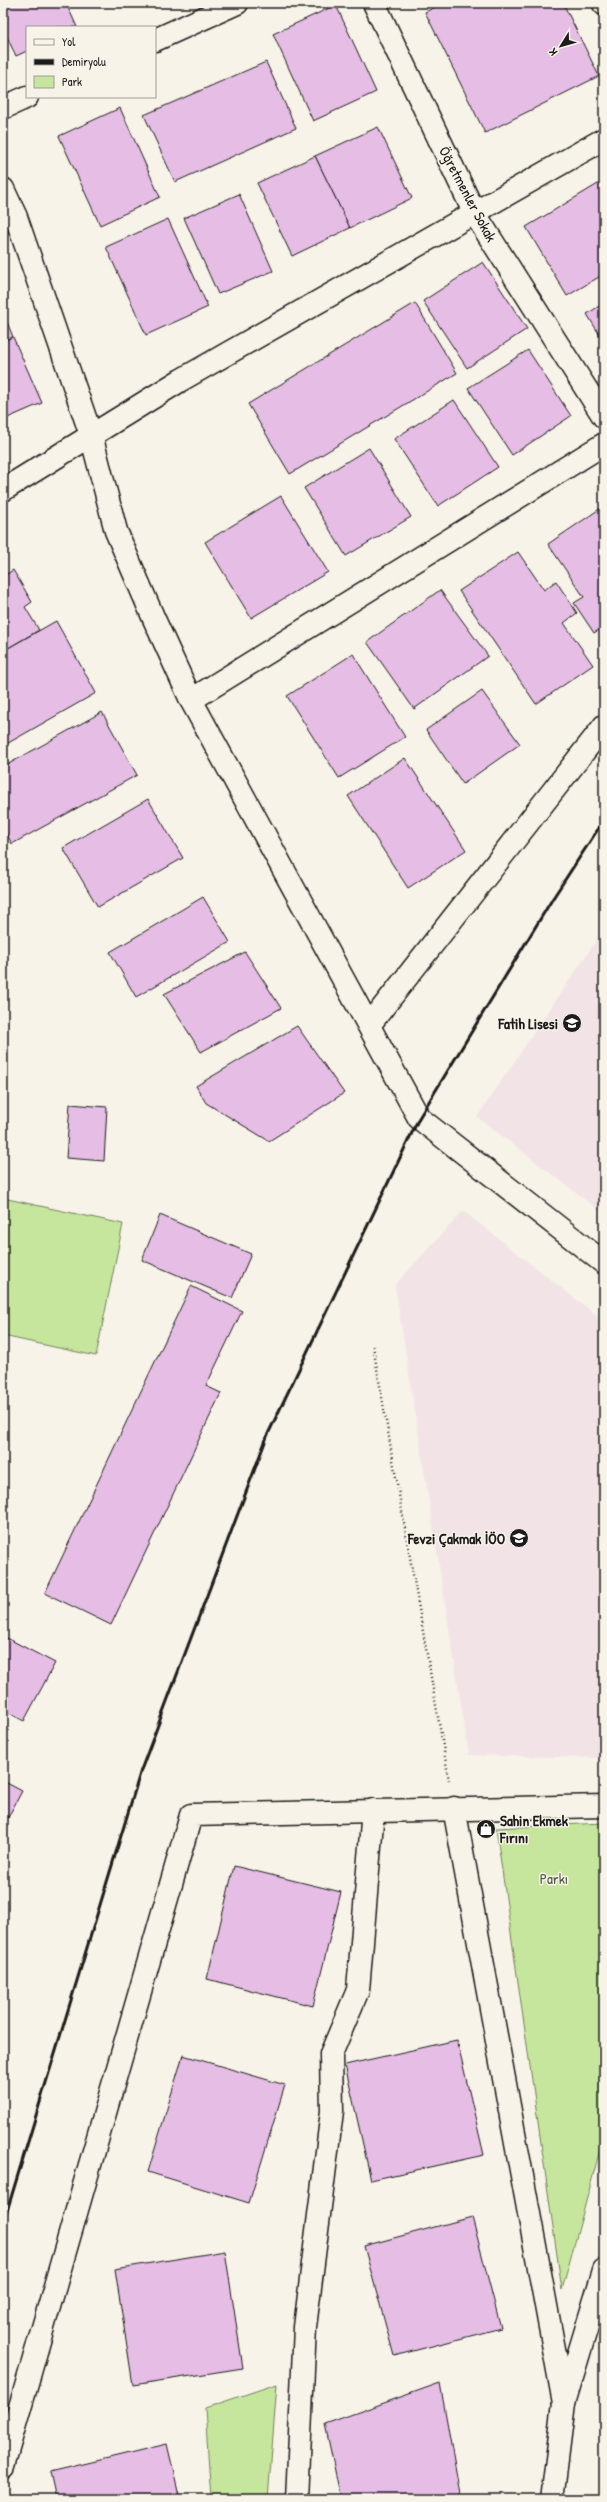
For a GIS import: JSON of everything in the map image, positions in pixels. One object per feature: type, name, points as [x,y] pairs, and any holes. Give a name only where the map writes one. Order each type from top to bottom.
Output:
[{"type":"street","points":[[156,40],[237,3]]},
{"type":"street","name":"Öğretmenler Sokak","points":[[374,3],[475,214],[604,417]]},
{"type":"street","points":[[3,108],[26,97]]},
{"type":"street","points":[[3,490],[182,380],[604,139]]},
{"type":"street","points":[[3,189],[9,220],[91,436],[116,531],[191,700],[370,1024],[419,1118],[604,1263]]},
{"type":"street","points":[[191,700],[604,444]]},
{"type":"street","points":[[370,1024],[604,726]]},
{"type":"street","points":[[3,2466],[191,1815],[454,1808],[604,1806]]},
{"type":"street","points":[[454,1808],[564,2403]]},
{"type":"street","points":[[297,2499],[305,2327],[332,2111],[331,2054],[358,1990],[373,1810]]},
{"type":"street","points":[[552,2499],[564,2403],[604,2270]]},
{"type":"path","points":[[373,1346],[454,1808]]},
{"type":"shaded area","name":"Fatih Lisesi","points":[[604,929],[604,1214],[477,1117]]},
{"type":"shaded area","name":"Fevzi Çakmak İÖO","points":[[463,1211],[604,1321],[604,1758],[469,1755],[395,1285]]},
{"type":"green space","points":[[3,1198],[123,1224],[96,1356],[3,1336]]},
{"type":"green space","name":"Parkı","points":[[604,1823],[604,2135],[562,2290],[496,1828]]},
{"type":"green space","points":[[277,2384],[268,2499],[211,2499],[205,2408]]},
{"type":"building","points":[[3,3],[66,3],[77,26],[26,26],[26,51],[16,56],[3,29]]},
{"type":"building","points":[[444,3],[563,3],[599,76],[485,133],[425,12]]},
{"type":"building","points":[[336,5],[376,92],[313,121],[273,34]]},
{"type":"building","points":[[266,62],[296,128],[175,182],[144,115]]},
{"type":"building","points":[[120,108],[160,197],[100,225],[59,136]]},
{"type":"building","points":[[378,127],[412,198],[350,228],[315,156]]},
{"type":"building","points":[[315,156],[350,228],[292,256],[257,183]]},
{"type":"building","points":[[603,181],[604,274],[567,296],[526,227]]},
{"type":"building","points":[[239,194],[273,271],[218,294],[184,218]]},
{"type":"building","points":[[168,219],[208,307],[146,335],[106,247]]},
{"type":"building","points":[[483,262],[527,329],[467,368],[423,301]]},
{"type":"building","points":[[415,303],[457,373],[290,474],[248,404]]},
{"type":"building","points":[[604,303],[604,342],[587,314]]},
{"type":"building","points":[[3,312],[13,337],[3,341]]},
{"type":"building","points":[[13,337],[42,403],[3,420],[3,341]]},
{"type":"building","points":[[528,350],[571,416],[512,455],[468,388]]},
{"type":"building","points":[[454,400],[498,467],[438,506],[394,439]]},
{"type":"building","points":[[369,448],[411,517],[346,556],[304,488]]},
{"type":"building","points":[[281,496],[328,572],[251,618],[205,542]]},
{"type":"building","points":[[604,506],[604,627],[594,633],[574,603],[584,597],[548,544]]},
{"type":"building","points":[[518,552],[544,590],[556,581],[577,613],[564,623],[593,665],[536,704],[459,591]]},
{"type":"building","points":[[3,567],[7,574],[13,570],[32,602],[25,607],[39,630],[3,651]]},
{"type":"building","points":[[440,590],[488,656],[414,709],[367,642]]},
{"type":"building","points":[[56,621],[96,693],[3,746],[3,651]]},
{"type":"building","points":[[353,654],[405,737],[339,778],[287,696]]},
{"type":"building","points":[[482,691],[520,744],[463,784],[426,730]]},
{"type":"building","points":[[102,712],[137,775],[12,844],[3,827],[3,767]]},
{"type":"building","points":[[405,758],[466,850],[408,888],[348,796]]},
{"type":"building","points":[[148,799],[183,858],[98,907],[63,848]]},
{"type":"building","points":[[203,897],[230,942],[136,997],[110,952]]},
{"type":"building","points":[[245,952],[281,1008],[201,1052],[164,994]]},
{"type":"building","points":[[297,1026],[344,1093],[269,1141],[206,1103],[196,1086]]},
{"type":"building","points":[[70,1104],[107,1107],[104,1161],[66,1158]]},
{"type":"building","points":[[160,1215],[251,1254],[232,1298],[142,1260]]},
{"type":"building","points":[[191,1286],[242,1311],[206,1386],[221,1393],[111,1625],[45,1593]]},
{"type":"building","points":[[3,1344],[6,1345],[3,1358]]},
{"type":"building","points":[[3,1636],[55,1663],[24,1721],[3,1710]]},
{"type":"building","points":[[3,1781],[22,1791],[3,1827]]},
{"type":"building","points":[[234,1866],[341,1892],[313,2006],[207,1979]]},
{"type":"building","points":[[457,2040],[484,2155],[371,2180],[345,2065]]},
{"type":"building","points":[[183,2055],[285,2085],[249,2203],[148,2172]]},
{"type":"building","points":[[472,2217],[501,2328],[394,2356],[364,2246]]},
{"type":"building","points":[[225,2251],[243,2368],[133,2385],[115,2269]]},
{"type":"building","points":[[440,2383],[461,2499],[341,2499],[325,2424]]},
{"type":"building","points":[[167,2444],[180,2499],[56,2499],[50,2472]]},
{"type":"railway","points":[[3,2224],[141,1770],[268,1434],[419,1118],[553,898],[604,820]]},
{"type":"place","name":"Fatih Lisesi","points":[[572,1023]]},
{"type":"place","name":"Fevzi Çakmak İÖO","points":[[519,1538]]},
{"type":"place","name":"Sahin Ekmek Fırını","points":[[486,1829]]}]
